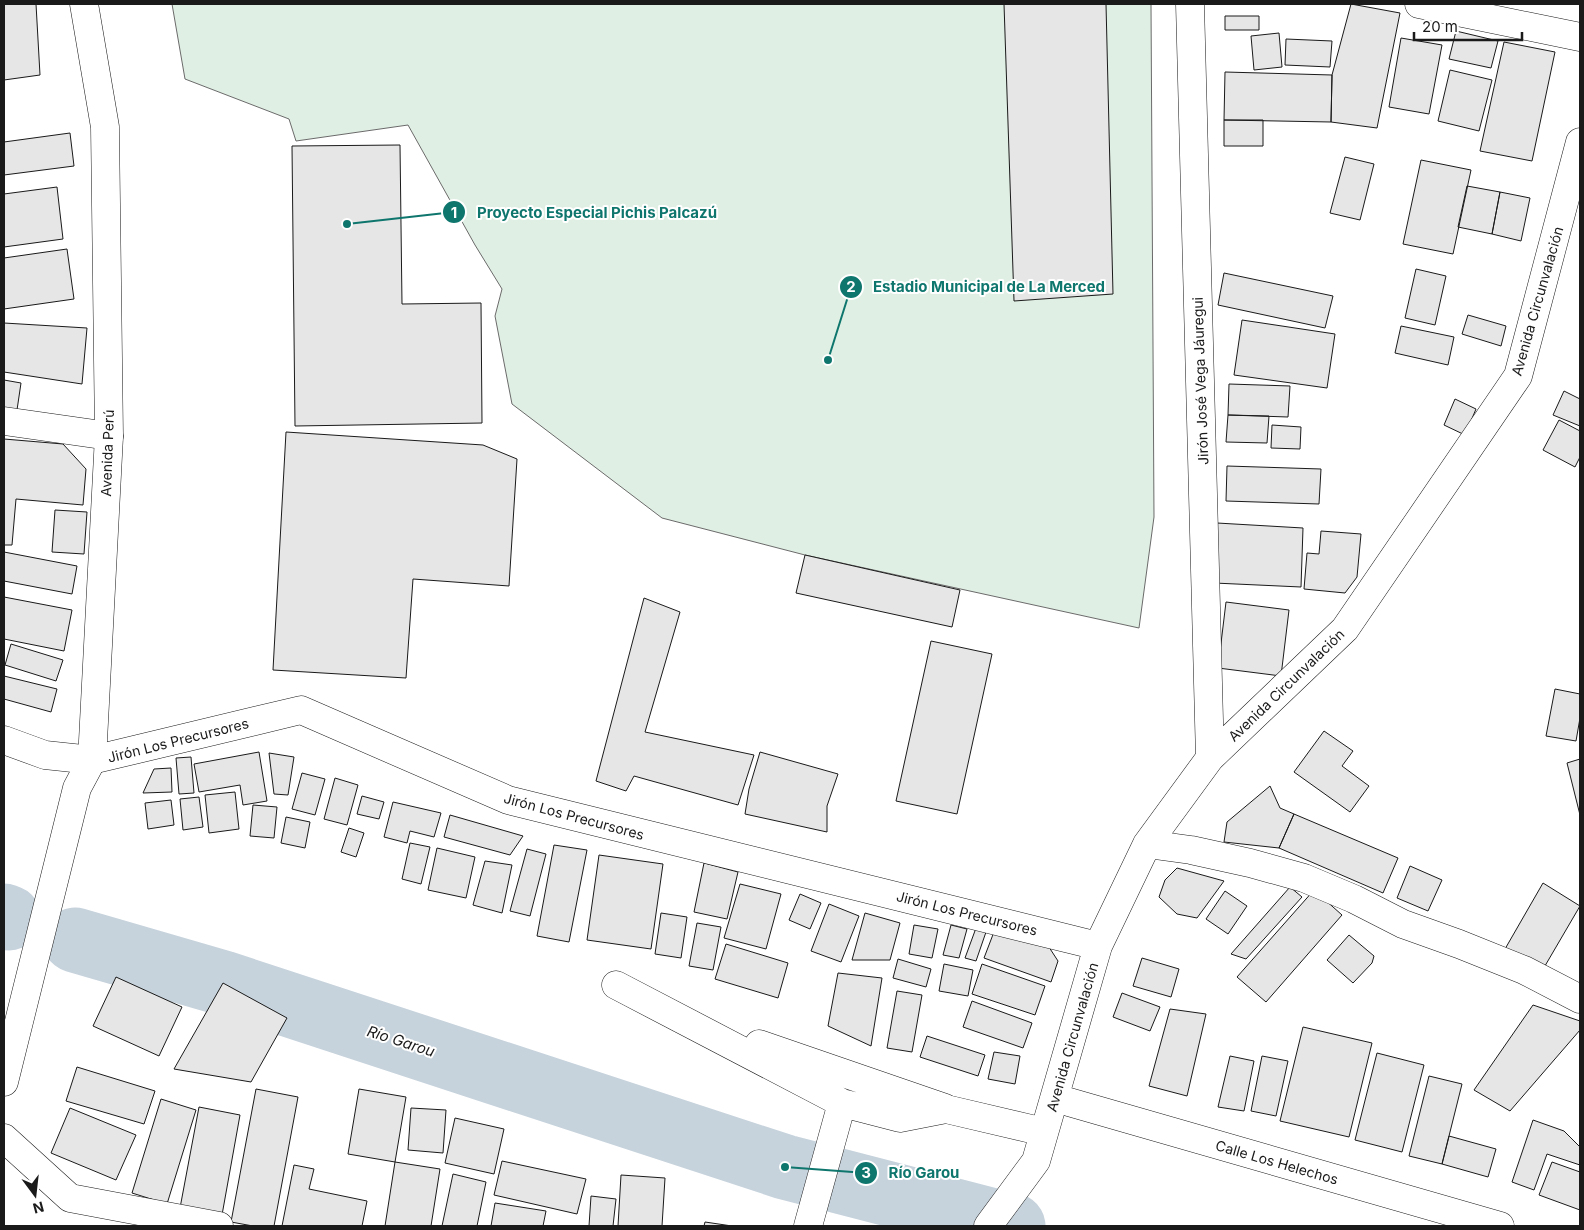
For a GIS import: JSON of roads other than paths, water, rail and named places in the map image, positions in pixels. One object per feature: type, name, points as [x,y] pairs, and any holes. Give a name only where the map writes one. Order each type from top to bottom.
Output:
[{"type":"main road","name":"Avenida Perú","points":[[4,1082],[77,788],[92,760],[109,436],[105,127],[84,4]]},
{"type":"main road","name":"Jirón José Vega Jáuregui","points":[[1190,4],[1210,758]]},
{"type":"main road","points":[[1419,4],[1580,37]]},
{"type":"main road","name":"Avenida Circunvalación","points":[[988,1226],[1036,1161],[1098,946],[1147,844],[1210,758],[1345,629],[1518,376],[1580,142]]},
{"type":"main road","points":[[4,421],[109,436]]},
{"type":"main road","name":"Jirón Los Precursores","points":[[4,740],[46,755],[92,760],[301,710],[508,800],[1098,946]]},
{"type":"main road","points":[[1147,844],[1191,850],[1250,863],[1304,878],[1354,899],[1403,924],[1524,970],[1580,999]]},
{"type":"main road","points":[[616,986],[842,1103],[900,1118],[946,1109]]},
{"type":"main road","points":[[670,1013],[946,1109],[1044,1132]]},
{"type":"main road","name":"Calle Los Helechos","points":[[1055,1098],[1500,1226]]},
{"type":"main road","points":[[808,1226],[842,1103]]},
{"type":"main road","points":[[4,1138],[70,1198],[219,1226]]},
{"type":"waterway","name":"Río Garou","points":[[4,916],[9,918]]},
{"type":"waterway","name":"Río Garou","points":[[75,940],[223,983],[785,1167],[1013,1226]]},
{"type":"place","name":"Proyecto Especial Pichis Palcazú","points":[[347,224]]},
{"type":"place","name":"Estadio Municipal de La Merced","points":[[828,360]]},
{"type":"place","name":"Río Garou","points":[[785,1167]]}]
